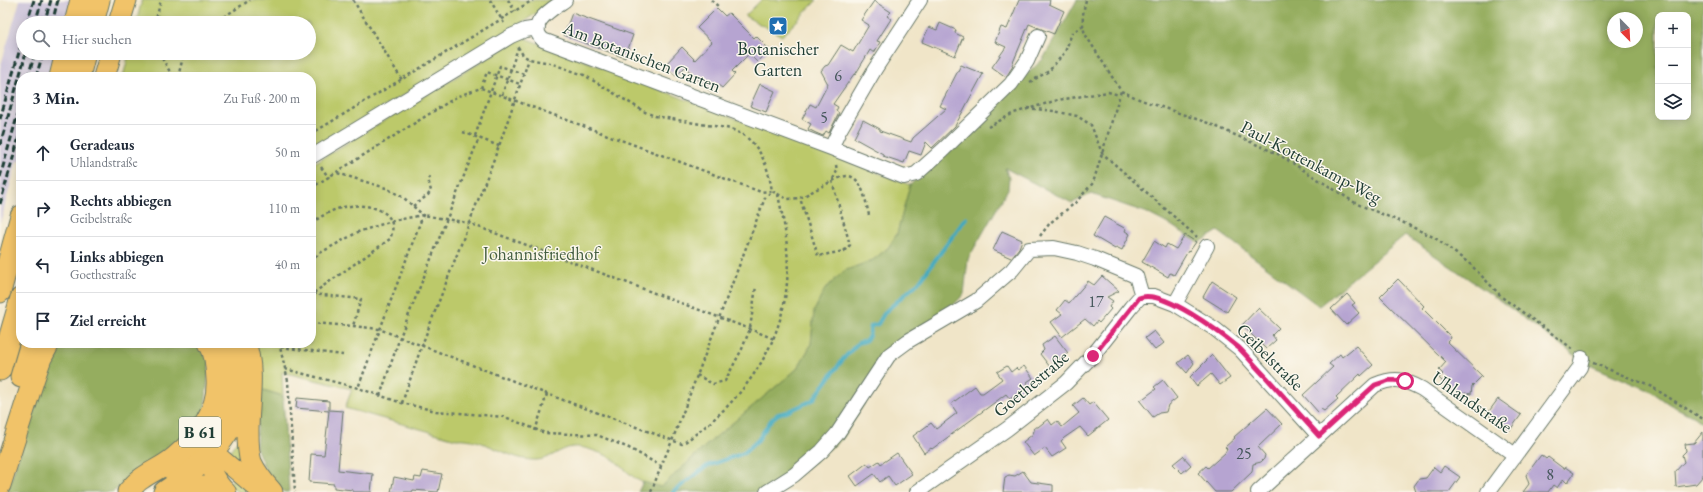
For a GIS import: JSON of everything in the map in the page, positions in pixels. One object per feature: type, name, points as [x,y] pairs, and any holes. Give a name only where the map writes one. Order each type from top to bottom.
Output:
[{"type":"highway","points":[[77,16],[81,0]]},
{"type":"highway","points":[[95,16],[99,0]]},
{"type":"highway","points":[[121,16],[126,0]]},
{"type":"highway","points":[[131,16],[134,0]]},
{"type":"highway","points":[[61,72],[64,60]]},
{"type":"highway","points":[[80,72],[83,60]]},
{"type":"highway","points":[[105,72],[109,60]]},
{"type":"highway","points":[[116,72],[119,60]]},
{"type":"highway","points":[[0,292],[16,234]]},
{"type":"highway","points":[[0,370],[16,315]]},
{"type":"highway","points":[[0,447],[30,348]]},
{"type":"highway","points":[[0,485],[34,378],[46,348]]},
{"type":"highway","name":"B 61","points":[[129,492],[140,479],[174,458],[198,436],[206,422],[216,394],[217,381],[215,359],[211,348]]},
{"type":"highway","name":"B 61","points":[[208,453],[226,412],[231,395],[232,374],[230,356],[226,348]]},
{"type":"highway","name":"B 61","points":[[246,348],[250,360],[251,380],[248,446],[251,461],[258,474],[272,492]]},
{"type":"highway","name":"B 61","points":[[208,453],[231,429],[239,414],[251,380]]},
{"type":"highway","points":[[164,492],[208,453]]},
{"type":"main road","points":[[129,492],[143,487],[208,453]]},
{"type":"main road","points":[[208,453],[224,489]]},
{"type":"main road","points":[[208,453],[261,492]]},
{"type":"main road","points":[[176,492],[190,486],[204,484],[224,489]]},
{"type":"street","name":"Am Botanischen Garten","points":[[565,0],[543,15],[540,19],[538,34],[543,40],[831,148],[904,177],[916,174],[1011,84],[1027,61],[1038,36]]},
{"type":"street","points":[[831,148],[839,130],[875,69],[920,0]]},
{"type":"street","name":"Am Botanischen Garten","points":[[316,154],[515,42],[525,30],[538,28]]},
{"type":"street","points":[[1175,304],[1207,246]]},
{"type":"street","points":[[768,492],[800,470],[837,434],[890,355],[908,341],[976,301],[1012,270],[1029,249],[1054,248],[1077,252],[1095,258],[1136,276],[1142,296]]},
{"type":"street","name":"Geibelstraße","points":[[1142,296],[1154,296],[1175,304],[1215,329],[1240,349],[1319,436]]},
{"type":"street","name":"Goethestraße","points":[[917,492],[1007,429],[1066,383],[1093,356],[1131,307],[1142,296]]},
{"type":"street","points":[[1488,492],[1580,367],[1582,358]]},
{"type":"street","name":"Uhlandstraße","points":[[1258,492],[1375,385],[1390,380],[1410,382],[1422,389],[1515,455]]},
{"type":"path","points":[[157,16],[161,0]]},
{"type":"path","points":[[225,16],[250,0]]},
{"type":"path","points":[[353,0],[402,80]]},
{"type":"path","points":[[490,0],[523,55],[530,59],[579,73],[645,112],[655,116],[731,130],[744,135],[755,144],[764,159],[769,172],[772,191],[766,198],[651,492]]},
{"type":"path","points":[[508,0],[515,11]]},
{"type":"path","points":[[316,131],[533,0]]},
{"type":"path","points":[[711,0],[719,7]]},
{"type":"path","points":[[1029,249],[1050,223],[1075,203],[1093,183],[1121,91],[1085,34],[1082,26],[1082,18],[1086,0]]},
{"type":"path","points":[[1011,84],[1022,86],[1049,71],[1064,52],[1072,33],[1082,26]]},
{"type":"path","points":[[502,95],[511,70],[515,42]]},
{"type":"path","points":[[402,403],[422,345],[499,146],[530,59]]},
{"type":"path","points":[[163,60],[170,72]]},
{"type":"path","points":[[179,72],[182,60]]},
{"type":"path","points":[[475,136],[500,66],[524,74]]},
{"type":"path","points":[[481,88],[487,72],[520,84]]},
{"type":"path","points":[[316,185],[458,96],[481,88],[515,99],[762,192],[772,191],[787,199],[800,198],[832,181],[847,176],[854,177],[859,183],[869,215]]},
{"type":"path","name":"Paul-Kottenkamp-Weg","points":[[1121,91],[1140,100],[1208,123],[1278,154],[1357,204],[1404,223],[1435,238],[1470,264],[1503,298],[1570,345],[1582,358],[1652,387],[1703,419]]},
{"type":"path","points":[[986,128],[1014,113],[1058,100],[1108,92],[1120,95]]},
{"type":"path","points":[[1027,108],[1054,111],[1077,116],[1090,125],[1102,153],[1207,246]]},
{"type":"path","points":[[464,132],[499,146]]},
{"type":"path","points":[[380,396],[400,337],[479,138]]},
{"type":"path","points":[[800,198],[818,256],[844,251],[850,245],[832,181],[837,171],[831,148]]},
{"type":"path","points":[[337,172],[386,188],[404,198],[423,215]]},
{"type":"path","points":[[413,206],[431,191],[428,179],[431,175]]},
{"type":"path","points":[[316,323],[379,329],[682,444],[700,432],[740,394],[760,368],[774,339],[785,298],[788,272],[787,249],[778,195]]},
{"type":"path","points":[[316,220],[327,212],[345,206],[365,205],[376,207],[386,213],[392,221],[394,231],[390,239],[316,291]]},
{"type":"path","points":[[358,388],[423,215]]},
{"type":"path","points":[[316,257],[320,253],[358,232],[392,221],[423,215],[447,219],[468,223],[750,328],[774,339]]},
{"type":"path","points":[[697,375],[713,384],[725,381],[742,349],[750,328],[756,286]]},
{"type":"path","points":[[316,294],[361,299],[353,326]]},
{"type":"path","points":[[280,348],[290,404],[296,492]]},
{"type":"path","points":[[288,348],[343,355]]},
{"type":"path","points":[[285,369],[358,388],[402,403],[436,411],[505,417],[545,434],[597,435],[629,448],[661,466]]},
{"type":"path","points":[[535,431],[547,394]]},
{"type":"shaded area","points":[[20,0],[72,0],[68,16],[16,16],[16,60],[54,60],[49,72],[16,72],[16,165],[0,223],[0,68]]},
{"type":"green space","points":[[142,0],[555,0],[516,27],[316,148],[316,72],[124,72],[127,60],[316,60],[316,16],[138,16]]},
{"type":"green space","name":"Botanischer Garten","points":[[761,0],[817,0],[782,36],[745,16]]},
{"type":"green space","points":[[1077,0],[1703,0],[1703,424],[1694,417],[1669,404],[1651,391],[1587,364],[1499,300],[1405,235],[1319,306],[1218,231],[1199,243],[1174,227],[1145,212],[1091,194],[1072,203],[1005,168],[1009,178],[1008,189],[968,259],[964,294],[945,314],[892,358],[843,438],[776,492],[638,492],[643,482],[661,487],[710,442],[797,369],[811,345],[814,311],[825,289],[844,271],[873,260],[888,248],[897,234],[910,185],[1043,59]]},
{"type":"green space","name":"Johannisfriedhof","points":[[522,37],[910,185],[897,234],[888,248],[873,260],[844,271],[814,311],[811,345],[797,369],[710,442],[660,488],[637,480],[608,456],[585,448],[573,447],[564,449],[546,458],[536,460],[526,459],[516,457],[476,441],[456,439],[345,408],[352,389],[282,372],[283,396],[260,389],[256,348],[316,348],[316,162]]},
{"type":"green space","points":[[54,348],[206,348],[210,355],[204,418],[149,469],[112,492],[7,492]]},
{"type":"green space","points":[[260,389],[283,396],[289,492],[284,492],[270,481],[256,447]]},
{"type":"green space","points":[[243,432],[248,468],[227,455]]},
{"type":"green space","points":[[236,476],[251,492],[238,492],[228,484]]},
{"type":"building","points":[[1019,0],[1050,0],[1049,4],[1064,11],[1054,34],[1029,24],[1012,65],[1013,66],[1006,77],[992,67],[1006,47],[995,42],[1001,27],[1007,29]]},
{"type":"building","points":[[874,1],[891,12],[887,16],[891,19],[877,41],[880,42],[874,53],[870,50],[855,75],[854,74],[833,104],[838,107],[836,111],[839,113],[829,133],[826,131],[823,136],[808,129],[811,124],[802,119],[810,104],[816,107],[828,84],[821,71],[828,65],[841,45],[853,52],[869,25],[861,20]]},
{"type":"building","points":[[717,8],[725,16],[729,13],[754,38],[756,36],[769,49],[757,62],[749,54],[732,71],[735,74],[722,88],[717,84],[710,91],[685,67],[676,76],[664,66],[682,47],[695,60],[712,42],[697,28]]},
{"type":"building","points":[[572,13],[633,35],[625,58],[564,35]]},
{"type":"building","points":[[940,23],[956,30],[955,33],[963,37],[955,56],[922,42],[929,27],[937,30]]},
{"type":"building","points":[[961,65],[983,74],[955,126],[932,148],[926,142],[921,155],[909,151],[904,163],[883,156],[883,154],[854,138],[863,120],[880,129],[880,131],[911,142],[913,138],[946,109],[940,106]]},
{"type":"building","points":[[760,84],[775,91],[766,112],[750,106]]},
{"type":"building","points":[[1104,217],[1126,229],[1125,231],[1130,234],[1122,250],[1116,247],[1115,249],[1093,236]]},
{"type":"building","points":[[1002,231],[1022,240],[1019,248],[1011,258],[993,250]]},
{"type":"building","points":[[1185,235],[1196,242],[1189,252],[1188,251],[1174,275],[1170,273],[1168,277],[1142,262],[1154,241],[1165,248],[1167,244],[1176,249]]},
{"type":"building","points":[[1102,276],[1119,291],[1107,297],[1113,301],[1109,307],[1111,309],[1099,323],[1097,321],[1093,326],[1085,319],[1062,337],[1051,322],[1062,314],[1057,310],[1065,300],[1069,303],[1088,281],[1094,285]]},
{"type":"building","points":[[1398,279],[1424,306],[1422,308],[1450,336],[1451,338],[1447,342],[1482,376],[1472,386],[1471,394],[1465,393],[1459,398],[1439,378],[1443,374],[1439,370],[1446,362],[1380,297]]},
{"type":"building","points":[[1212,281],[1236,297],[1227,312],[1203,297]]},
{"type":"building","points":[[1347,294],[1355,303],[1352,305],[1359,313],[1346,325],[1331,309]]},
{"type":"building","points":[[1258,308],[1279,328],[1272,335],[1276,340],[1266,349],[1242,325]]},
{"type":"building","points":[[1154,331],[1164,343],[1155,350],[1145,338]]},
{"type":"building","points":[[1055,336],[1068,353],[1050,367],[1040,354],[1044,350],[1042,345]]},
{"type":"building","points":[[1356,346],[1373,365],[1361,376],[1360,374],[1336,397],[1338,399],[1324,411],[1321,409],[1318,412],[1303,395],[1333,367],[1329,364],[1340,354],[1342,357]]},
{"type":"building","points":[[1188,355],[1194,363],[1187,373],[1178,363]]},
{"type":"building","points":[[1212,355],[1230,378],[1220,385],[1211,374],[1197,386],[1190,377]]},
{"type":"building","points":[[1007,366],[1011,372],[1016,368],[1018,370],[1024,366],[1033,378],[1027,382],[1028,385],[1010,399],[1006,394],[932,449],[931,448],[924,453],[913,436],[931,423],[936,429],[957,413],[951,404],[975,386],[980,393],[983,393],[1002,379],[997,372]]},
{"type":"building","points":[[1163,380],[1177,398],[1168,405],[1166,412],[1159,413],[1153,417],[1140,401],[1156,389],[1154,387]]},
{"type":"building","points":[[297,398],[329,401],[329,410],[343,411],[338,470],[373,474],[371,492],[353,492],[353,490],[334,488],[334,484],[309,482],[311,454],[324,455],[329,411],[296,408]]},
{"type":"building","points":[[1083,398],[1089,405],[1093,402],[1108,420],[1088,436],[1080,427],[1061,441],[1066,448],[1052,457],[1045,448],[1034,456],[1023,442],[1033,434],[1035,427],[1038,427],[1048,419],[1052,425],[1057,421],[1062,427],[1079,413],[1073,406]]},
{"type":"building","points":[[1498,399],[1521,415],[1510,430],[1487,414]]},
{"type":"building","points":[[1267,408],[1282,424],[1258,447],[1265,455],[1264,459],[1261,462],[1253,464],[1252,472],[1231,492],[1215,492],[1198,473],[1206,466],[1208,468],[1225,453],[1227,449],[1225,447],[1235,438],[1234,437]]},
{"type":"building","points":[[1703,432],[1703,476],[1696,484],[1676,487],[1675,472],[1684,462],[1682,455],[1686,451],[1685,444],[1694,443]]},
{"type":"building","points":[[897,453],[912,474],[895,486],[888,476],[880,482],[874,474],[857,486],[850,476],[867,463],[870,467],[879,461],[881,464]]},
{"type":"building","points":[[1541,455],[1546,459],[1548,457],[1564,469],[1565,467],[1574,473],[1567,483],[1563,479],[1557,488],[1553,485],[1548,492],[1523,492],[1529,484],[1526,475]]},
{"type":"building","points":[[1183,456],[1191,465],[1182,473],[1173,464]]},
{"type":"building","points":[[1444,466],[1460,477],[1449,492],[1416,492],[1414,486],[1419,479],[1426,478],[1434,467],[1440,472]]},
{"type":"building","points":[[423,471],[442,474],[438,492],[413,490],[412,492],[391,492],[394,477],[414,481],[415,477],[421,478]]},
{"type":"building","points":[[1023,471],[1031,482],[1053,485],[1053,492],[1003,492],[1005,477],[1009,475],[1015,476]]},
{"type":"waterway","points":[[673,492],[707,466],[744,453],[758,440],[771,420],[778,414],[787,412],[813,400],[844,358],[858,343],[865,341],[869,336],[871,326],[878,324],[885,312],[919,282],[966,218]]},
{"type":"railway","points":[[29,16],[34,0]]},
{"type":"railway","points":[[37,16],[42,0]]},
{"type":"railway","points":[[46,16],[51,0]]},
{"type":"railway","points":[[54,16],[58,0]]},
{"type":"railway","points":[[0,119],[17,60]]},
{"type":"railway","points":[[21,72],[24,60]]},
{"type":"railway","points":[[29,72],[33,60]]},
{"type":"railway","points":[[37,72],[41,60]]},
{"type":"railway","points":[[0,145],[16,88]]},
{"type":"railway","points":[[0,177],[16,121]]},
{"type":"railway","points":[[0,204],[16,148]]},
{"type":"place","name":"Botanischer Garten","points":[[778,26]]},
{"type":"route","points":[[1093,356],[1139,298],[1142,296],[1154,296],[1175,304],[1215,329],[1240,349],[1319,436],[1375,385],[1390,380],[1405,381]]}]
